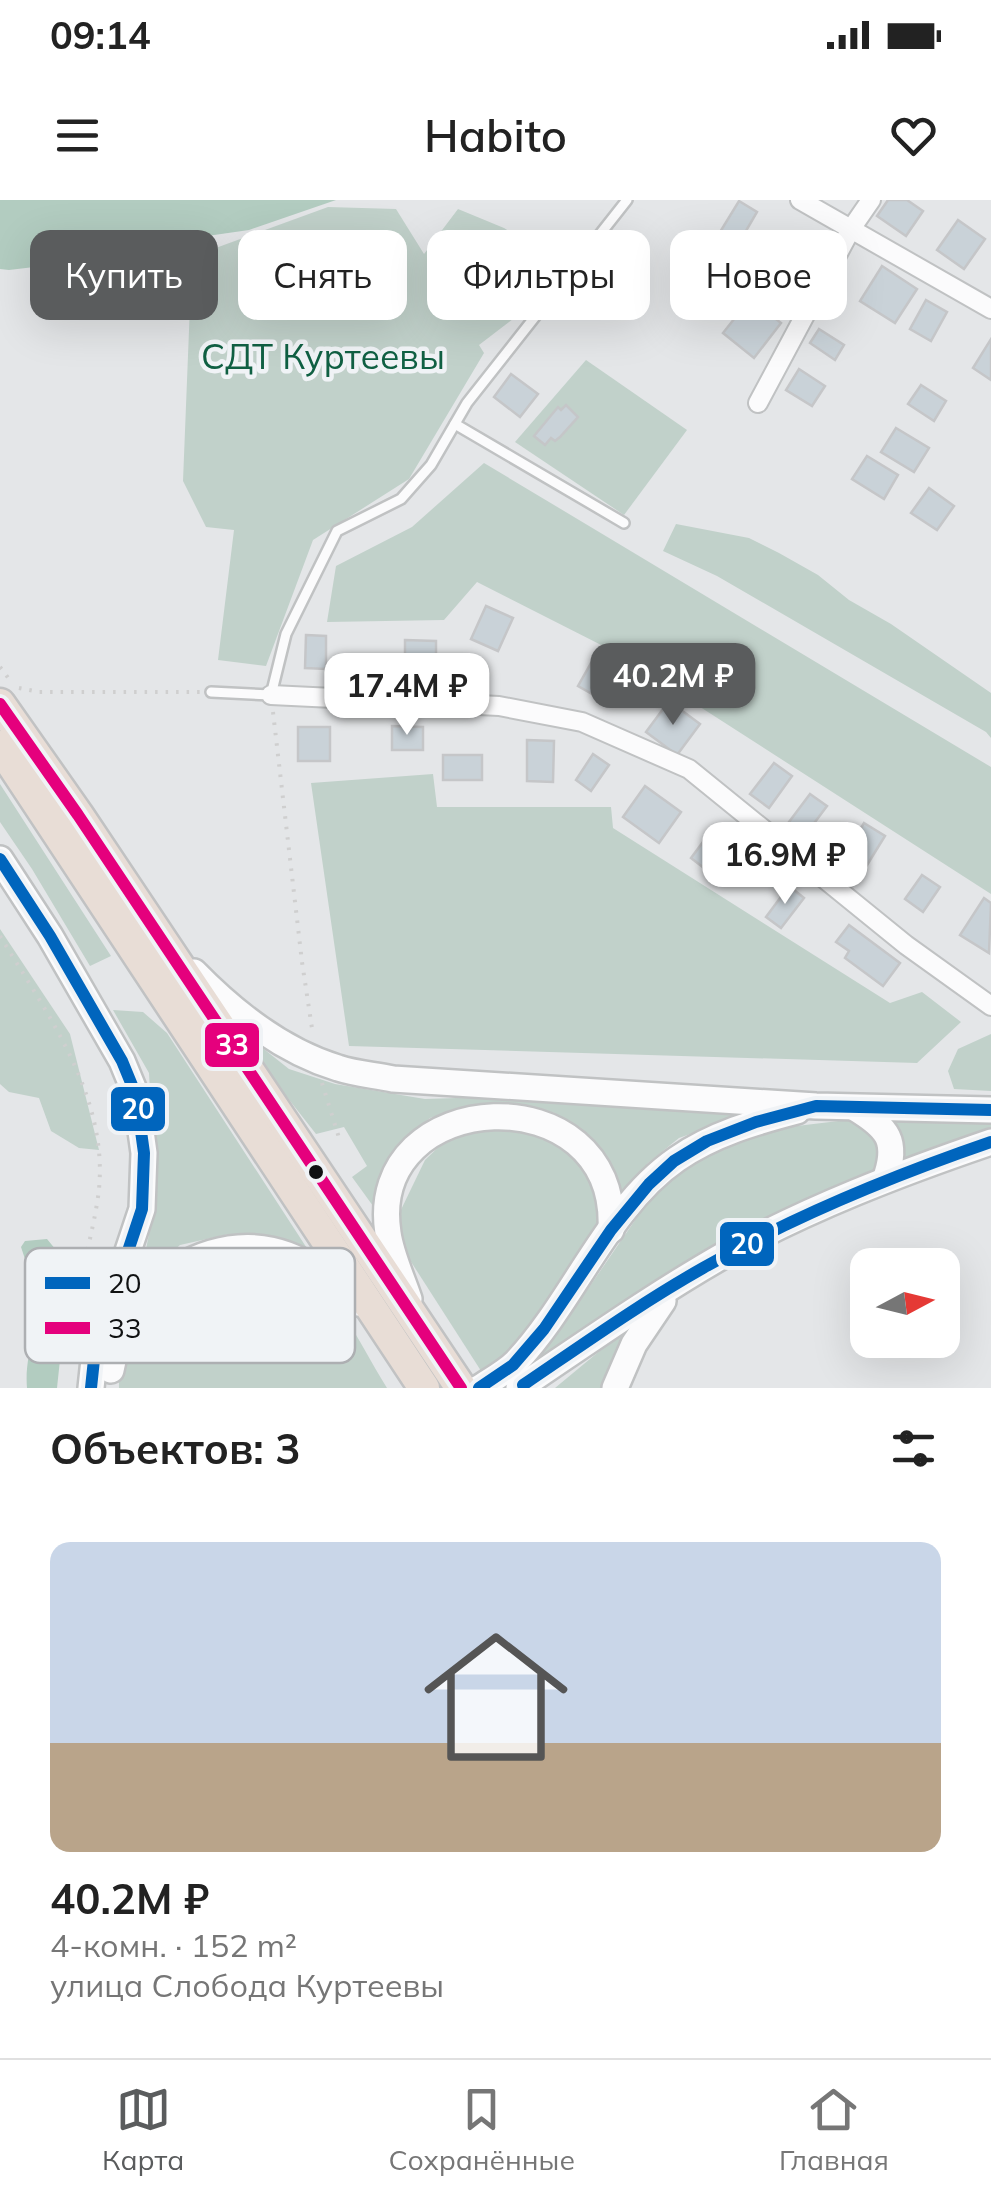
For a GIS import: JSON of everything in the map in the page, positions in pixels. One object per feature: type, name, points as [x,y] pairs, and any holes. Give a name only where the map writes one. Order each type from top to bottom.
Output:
[{"type":"highway","points":[[0,704],[461,1388]]},
{"type":"highway","points":[[0,746],[332,1248]]},
{"type":"highway","points":[[355,1282],[418,1378]]},
{"type":"street","points":[[800,200],[991,309]]},
{"type":"street","points":[[758,403],[851,229],[872,200]]},
{"type":"street","points":[[272,695],[499,706],[582,722],[690,769],[906,945],[991,1006]]},
{"type":"street","points":[[0,860],[96,1015],[136,1094],[145,1181],[142,1210],[130,1248]]},
{"type":"street","points":[[156,932],[226,1005],[256,1027],[338,1068],[446,1084],[738,1098],[855,1108],[991,1110]]},
{"type":"street","points":[[479,1388],[513,1365],[544,1328],[610,1230],[648,1184],[674,1161],[707,1141],[756,1122],[816,1106]]},
{"type":"street","points":[[855,1108],[877,1122],[891,1141],[892,1161],[885,1180]]},
{"type":"street","points":[[415,1318],[388,1234],[390,1195],[396,1174],[409,1155],[453,1122],[477,1116],[510,1116],[541,1124],[572,1139],[604,1178],[612,1213],[610,1230]]},
{"type":"street","points":[[519,1388],[688,1277],[797,1218],[885,1180],[991,1142]]},
{"type":"street","points":[[616,1388],[646,1324],[688,1277]]},
{"type":"street","points":[[355,1301],[390,1335]]},
{"type":"street","points":[[91,1388],[94,1363]]},
{"type":"lane","points":[[211,692],[272,695],[286,634],[337,531],[400,499],[430,465],[467,403],[627,200]]},
{"type":"lane","points":[[454,424],[624,524]]},
{"type":"path","points":[[0,667],[16,688],[38,692],[211,692]]},
{"type":"path","points":[[272,695],[302,962],[317,1060],[340,1141]]},
{"type":"path","points":[[0,936],[64,1046],[95,1117],[100,1161],[87,1248]]},
{"type":"green space","points":[[0,200],[336,200],[249,230],[218,234],[218,230],[30,230],[30,268],[0,269]]},
{"type":"green space","name":"СДТ Куртеевы","points":[[328,207],[396,209],[424,254],[427,250],[427,320],[512,320],[479,345],[484,353],[409,479],[313,540],[266,666],[218,660],[234,530],[206,527],[183,481],[189,320],[218,320],[218,247],[238,240],[238,320],[407,320],[407,230],[265,230]]},
{"type":"green space","name":"СДТ Куртеевы","points":[[458,209],[507,230],[442,230]]},
{"type":"green space","name":"СДТ Куртеевы","points":[[586,360],[687,430],[624,515],[515,442]]},
{"type":"green space","points":[[484,463],[991,767],[991,894],[613,651],[477,582],[444,620],[327,622],[336,566],[412,527]]},
{"type":"green space","points":[[676,524],[749,538],[818,575],[849,600],[891,624],[991,693],[991,738],[717,576],[663,551]]},
{"type":"green space","points":[[433,774],[437,807],[611,807],[613,828],[890,1003],[922,992],[961,1022],[917,1063],[349,1046],[311,783]]},
{"type":"green space","points":[[0,784],[111,956],[90,966],[0,822]]},
{"type":"green space","points":[[0,929],[70,1034],[99,1150],[79,1148],[51,1131],[39,1098],[9,1092],[0,1084]]},
{"type":"green space","points":[[113,1010],[143,1012],[167,1033],[307,1248],[295,1248],[264,1234],[229,1234],[177,1248],[146,1248],[156,1199],[149,1073]]},
{"type":"green space","points":[[991,1034],[991,1091],[954,1089],[948,1071],[958,1049]]},
{"type":"green space","points":[[246,1035],[289,1069],[335,1084],[425,1099],[486,1097],[767,1107],[679,1138],[648,1163],[620,1197],[610,1165],[583,1134],[555,1113],[465,1107],[430,1118],[396,1146],[385,1180],[381,1217],[352,1177],[367,1166],[344,1127],[316,1134]]},
{"type":"green space","points":[[855,1119],[877,1141],[875,1172],[752,1225],[672,1269],[500,1388],[555,1337],[653,1194],[682,1167],[772,1129]]},
{"type":"green space","points":[[892,1120],[991,1120],[991,1134],[904,1165]]},
{"type":"green space","points":[[512,1125],[564,1146],[588,1169],[602,1221],[549,1304],[516,1344],[483,1374],[406,1254],[397,1218],[425,1160],[449,1137]]},
{"type":"green space","points":[[47,1239],[54,1248],[25,1248],[25,1259],[21,1247],[25,1241]]},
{"type":"green space","points":[[637,1320],[603,1388],[555,1388]]},
{"type":"green space","points":[[355,1333],[387,1388],[119,1388],[121,1363],[355,1363]]},
{"type":"green space","points":[[28,1363],[60,1363],[57,1388],[27,1388]]},
{"type":"building","points":[[888,200],[907,200],[923,211],[906,236],[877,216]]},
{"type":"building","points":[[739,201],[757,212],[747,230],[721,230]]},
{"type":"building","points":[[958,220],[985,239],[964,269],[937,250]]},
{"type":"building","points":[[882,266],[917,289],[895,323],[860,301]]},
{"type":"building","points":[[926,300],[947,312],[931,341],[910,329]]},
{"type":"building","points":[[733,320],[781,323],[754,358],[723,333]]},
{"type":"building","points":[[819,329],[844,345],[835,360],[810,343]]},
{"type":"building","points":[[991,339],[991,380],[973,368]]},
{"type":"building","points":[[799,369],[825,386],[812,406],[786,390]]},
{"type":"building","points":[[511,374],[538,394],[520,417],[494,397]]},
{"type":"building","points":[[921,385],[946,401],[934,421],[908,404]]},
{"type":"building","points":[[566,405],[578,417],[560,437],[555,441],[551,438],[545,445],[534,436],[558,407],[561,410]]},
{"type":"building","points":[[896,428],[929,448],[914,472],[881,452]]},
{"type":"building","points":[[867,456],[898,475],[884,499],[852,479]]},
{"type":"building","points":[[929,488],[954,506],[937,530],[911,513]]},
{"type":"building","points":[[486,606],[513,618],[498,651],[471,639]]},
{"type":"building","points":[[306,635],[326,636],[326,669],[305,668]]},
{"type":"building","points":[[405,640],[436,641],[436,674],[405,674]]},
{"type":"building","points":[[591,663],[607,673],[594,695],[578,686]]},
{"type":"building","points":[[669,701],[700,724],[677,755],[646,732]]},
{"type":"building","points":[[392,726],[423,727],[423,750],[392,750]]},
{"type":"building","points":[[298,727],[330,727],[330,761],[298,761]]},
{"type":"building","points":[[527,740],[554,741],[553,782],[527,781]]},
{"type":"building","points":[[593,754],[609,765],[591,791],[576,780]]},
{"type":"building","points":[[443,755],[482,755],[482,780],[443,780]]},
{"type":"building","points":[[774,763],[792,776],[769,808],[750,794]]},
{"type":"building","points":[[645,786],[681,812],[659,843],[623,817]]},
{"type":"building","points":[[810,794],[827,806],[806,834],[789,822]]},
{"type":"building","points":[[864,823],[885,836],[864,870],[843,858]]},
{"type":"building","points":[[711,831],[733,848],[713,875],[691,858]]},
{"type":"building","points":[[922,875],[940,887],[923,912],[905,899]]},
{"type":"building","points":[[789,886],[804,898],[781,928],[766,917]]},
{"type":"building","points":[[984,898],[991,903],[989,953],[960,935]]},
{"type":"building","points":[[849,925],[900,963],[883,986],[845,958],[849,951],[836,942]]},
{"type":"transit line","name":"33","points":[[0,704],[461,1388]]},
{"type":"transit line","name":"20","points":[[0,859],[50,936],[122,1061],[136,1095],[144,1153],[142,1209],[129,1248]]},
{"type":"transit line","name":"20","points":[[479,1388],[513,1365],[544,1329],[611,1230],[649,1184],[674,1161],[707,1141],[756,1122],[816,1106],[991,1110]]},
{"type":"transit line","name":"20","points":[[523,1385],[657,1295],[737,1249],[844,1198],[991,1142]]},
{"type":"transit line","name":"20","points":[[91,1388],[94,1363]]}]
